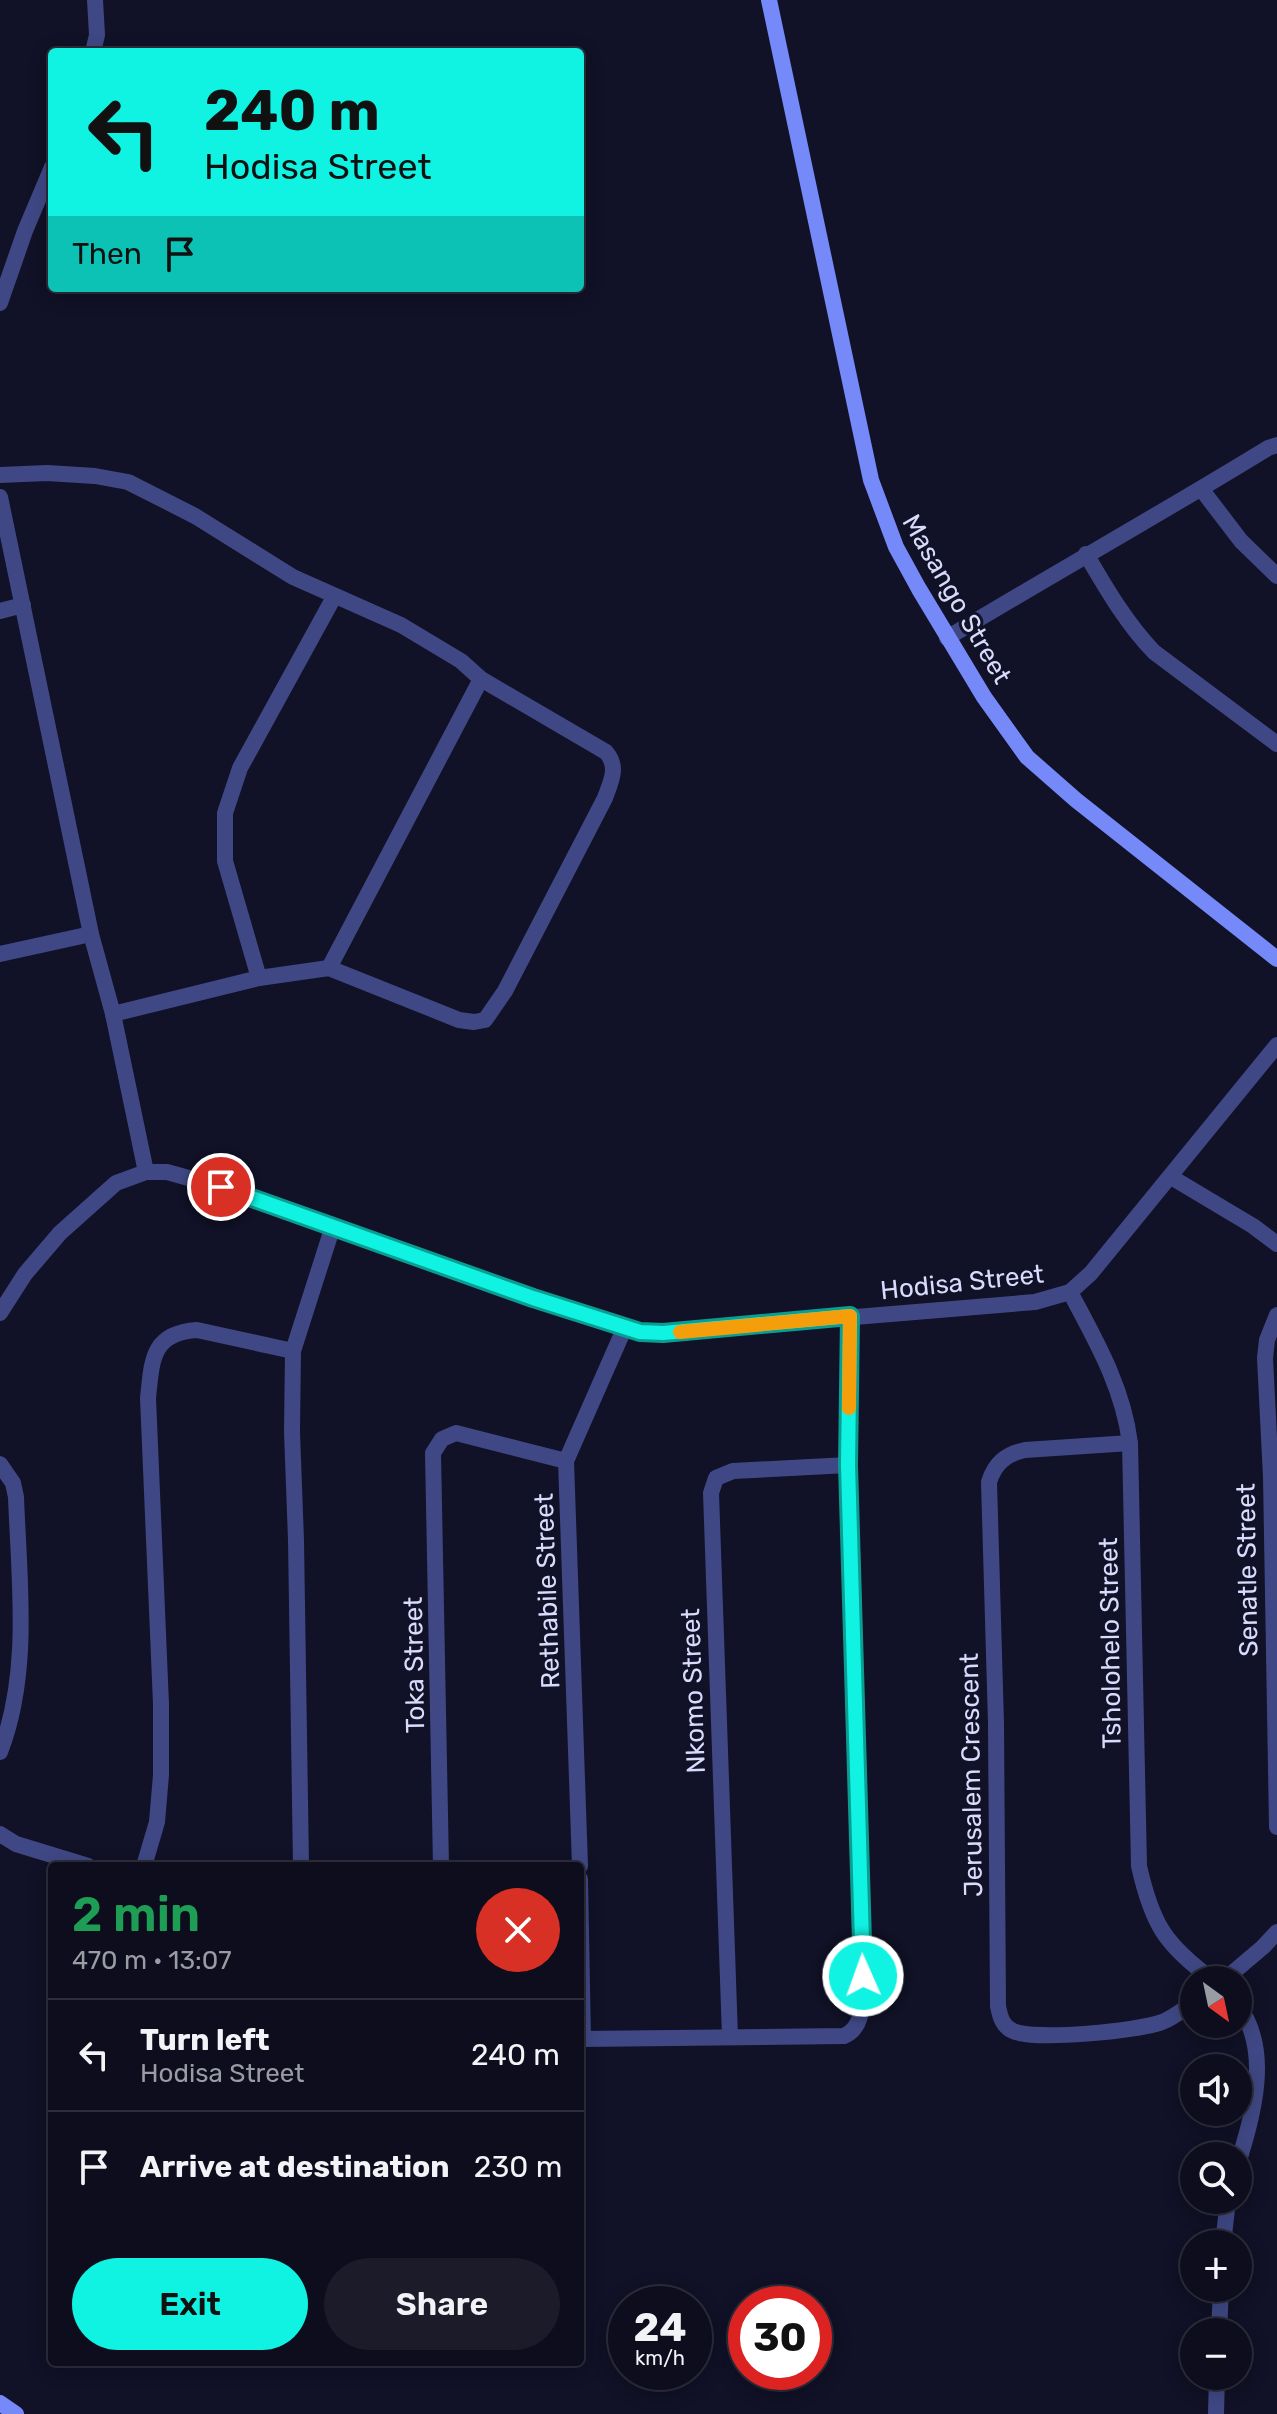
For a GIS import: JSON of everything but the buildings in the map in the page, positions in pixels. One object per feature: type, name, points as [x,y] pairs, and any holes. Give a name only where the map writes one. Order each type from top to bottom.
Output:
[{"type":"street","points":[[94,48],[97,35],[95,0]]},
{"type":"street","name":"Masango Street","points":[[769,0],[857,420],[871,480],[896,547],[947,638],[1013,739],[1048,778],[1277,959]]},
{"type":"street","points":[[0,303],[48,176]]},
{"type":"street","points":[[947,638],[1277,445]]},
{"type":"street","points":[[0,475],[95,476],[128,482],[195,516],[293,577],[401,625],[461,661],[481,679],[606,752],[614,763],[605,798],[505,991],[485,1020],[459,1020],[329,968],[259,978],[113,1014]]},
{"type":"street","points":[[1202,490],[1241,541],[1277,576]]},
{"type":"street","points":[[0,497],[91,934],[113,1014],[146,1172],[116,1183],[60,1233],[25,1274],[0,1313]]},
{"type":"street","points":[[1086,554],[1112,598],[1154,652],[1277,744]]},
{"type":"street","points":[[259,978],[225,861],[225,813],[240,768],[334,597]]},
{"type":"street","points":[[0,611],[23,605]]},
{"type":"street","points":[[329,968],[481,679]]},
{"type":"street","points":[[0,954],[91,934]]},
{"type":"street","name":"Hodisa Street","points":[[146,1172],[167,1172],[221,1187],[533,1298],[640,1332],[663,1333],[1035,1302],[1070,1292],[1091,1273],[1277,1045]]},
{"type":"street","points":[[1171,1177],[1277,1244]]},
{"type":"street","points":[[301,1862],[293,1351],[333,1226]]},
{"type":"street","name":"Tsholohelo Street","points":[[1070,1292],[1118,1389],[1130,1443],[1139,1866],[1151,1911],[1169,1942],[1193,1966]]},
{"type":"street","name":"Senatle Street","points":[[1277,1315],[1267,1340],[1265,1358],[1271,1477],[1277,1827]]},
{"type":"street","points":[[584,2039],[836,2037],[847,2035],[858,2022],[863,1976],[848,1465],[850,1316]]},
{"type":"street","name":"Rethabile Street","points":[[580,1862],[566,1461],[625,1327]]},
{"type":"street","points":[[145,1862],[157,1822],[161,1775],[161,1704],[148,1398],[152,1359],[156,1349],[167,1339],[185,1331],[197,1330],[293,1351]]},
{"type":"street","name":"Toka Street","points":[[441,1862],[432,1463],[436,1446],[442,1439],[456,1433],[566,1461]]},
{"type":"street","name":"Jerusalem Crescent","points":[[1130,1443],[1012,1453],[997,1466],[989,1482],[996,1723],[998,2006],[1000,2018],[1010,2030],[1021,2034],[1141,2028],[1165,2021],[1180,2011]]},
{"type":"street","points":[[0,1464],[13,1483],[16,1497],[20,1607],[18,1670],[10,1722],[0,1752]]},
{"type":"street","name":"Nkomo Street","points":[[730,2037],[711,1493],[716,1478],[733,1471],[848,1465]]},
{"type":"street","points":[[0,1834],[28,1849],[74,1862]]},
{"type":"street","points":[[1241,1966],[1277,1932]]},
{"type":"street","points":[[1244,2142],[1251,2120],[1257,2069],[1252,2032]]},
{"type":"street","points":[[1216,2414],[1217,2390]]},
{"type":"street","points":[[0,2403],[16,2414]]},
{"type":"slow traffic","points":[[680,1332],[850,1316],[849,1408]]},
{"type":"route","points":[[221,1187],[533,1298],[640,1332],[663,1333],[850,1316],[848,1465],[863,1976]]}]
